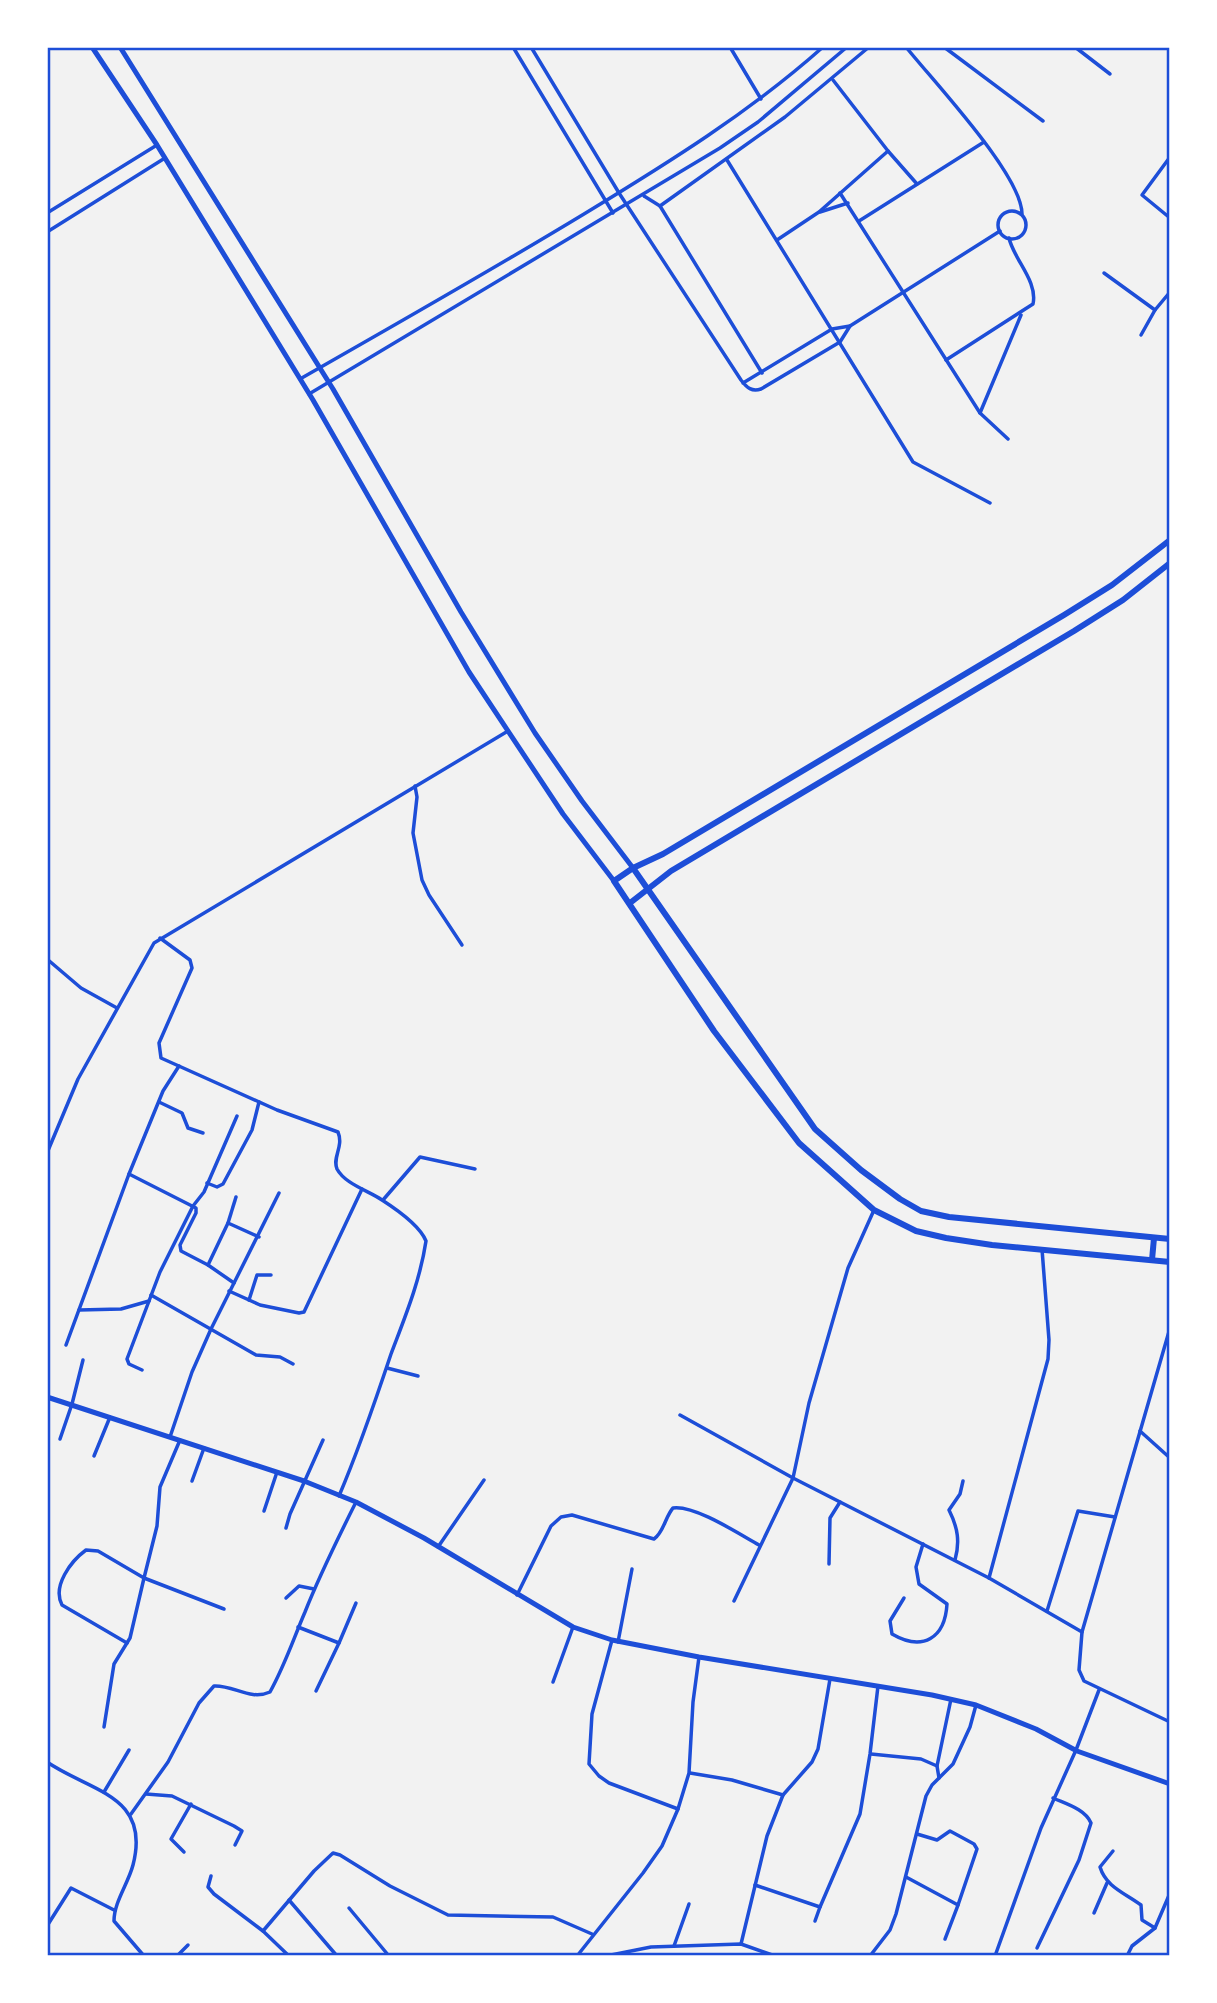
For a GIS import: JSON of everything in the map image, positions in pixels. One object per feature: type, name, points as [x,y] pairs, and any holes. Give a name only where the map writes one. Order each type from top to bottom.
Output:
[{"type":"highway","points":[[1170,540],[1112,585],[1064,615],[614,881],[714,1031],[799,1143],[874,1210],[926,1233],[992,1244],[1170,1262]]},
{"type":"highway","points":[[630,903],[671,871],[1074,631],[1123,600],[1170,563]]},
{"type":"highway","points":[[633,868],[815,1129],[861,1170],[900,1199],[921,1211],[949,1217],[1170,1239]]},
{"type":"highway","points":[[1152,1260],[1154,1238]]},
{"type":"main road","points":[[92,47],[157,145],[300,379],[469,672],[562,814],[614,881]]},
{"type":"main road","points":[[120,47],[329,382],[461,612],[535,733],[633,868]]},
{"type":"main road","points":[[47,1397],[304,1481],[356,1502],[573,1627],[615,1641],[976,1704],[1076,1750],[1170,1784]]},
{"type":"street","points":[[513,47],[613,213]]},
{"type":"street","points":[[531,47],[619,193],[743,383],[751,390],[761,389],[840,342],[850,326]]},
{"type":"street","points":[[730,47],[761,99]]},
{"type":"street","points":[[300,379],[475,280],[667,164],[761,99],[823,47]]},
{"type":"street","points":[[309,394],[643,196],[758,122],[847,47]]},
{"type":"street","points":[[660,206],[727,160],[869,47]]},
{"type":"street","points":[[906,47],[984,142],[1021,202],[1026,222],[1025,231],[1018,237],[1009,238]]},
{"type":"street","points":[[944,47],[1043,121]]},
{"type":"street","points":[[1075,47],[1110,74]]},
{"type":"street","points":[[832,79],[917,184]]},
{"type":"street","points":[[859,220],[984,142]]},
{"type":"street","points":[[47,213],[157,145]]},
{"type":"street","points":[[777,240],[819,212],[888,151]]},
{"type":"street","points":[[1170,157],[1142,195],[1170,218]]},
{"type":"street","points":[[47,232],[165,158]]},
{"type":"street","points":[[727,160],[913,462],[990,503]]},
{"type":"street","points":[[840,193],[980,413],[1009,439]]},
{"type":"street","points":[[643,196],[660,206],[762,373]]},
{"type":"street","points":[[819,212],[848,203]]},
{"type":"street","points":[[946,360],[1033,304],[1034,292],[1013,252],[1009,238],[1000,231],[999,220],[1004,213],[1013,211],[1022,214]]},
{"type":"street","points":[[743,383],[832,329],[850,326],[1000,231]]},
{"type":"street","points":[[1104,273],[1155,310]]},
{"type":"street","points":[[1141,335],[1155,310],[1170,292]]},
{"type":"street","points":[[980,413],[1022,313]]},
{"type":"street","points":[[47,1153],[78,1079],[145,956],[160,938],[192,922],[508,731]]},
{"type":"street","points":[[415,786],[417,797],[413,833],[422,880],[462,945]]},
{"type":"street","points":[[160,938],[190,960],[192,968],[159,1044],[161,1058],[259,1102],[338,1132],[341,1142],[336,1161],[343,1175],[383,1200],[412,1224],[426,1241],[422,1267],[356,1457],[339,1496]]},
{"type":"street","points":[[47,959],[81,988],[117,1008]]},
{"type":"street","points":[[66,1345],[129,1174],[159,1102],[179,1066]]},
{"type":"street","points":[[159,1102],[182,1113],[188,1128],[203,1133]]},
{"type":"street","points":[[207,1183],[217,1187],[223,1184],[252,1130],[259,1102]]},
{"type":"street","points":[[142,1370],[129,1364],[127,1359],[151,1295],[237,1116]]},
{"type":"street","points":[[383,1200],[420,1157],[475,1170]]},
{"type":"street","points":[[129,1174],[193,1206],[197,1211],[180,1248],[185,1254],[208,1265],[234,1283]]},
{"type":"street","points":[[229,1291],[260,1305],[304,1312],[362,1189]]},
{"type":"street","points":[[170,1437],[192,1372],[211,1329],[279,1194]]},
{"type":"street","points":[[208,1265],[228,1223],[236,1196]]},
{"type":"street","points":[[734,1601],[793,1478],[809,1403],[848,1268],[874,1210]]},
{"type":"street","points":[[228,1223],[259,1237]]},
{"type":"street","points":[[989,1578],[1048,1359],[1042,1249]]},
{"type":"street","points":[[249,1300],[257,1275],[271,1275]]},
{"type":"street","points":[[151,1295],[256,1354],[280,1357],[293,1364]]},
{"type":"street","points":[[79,1310],[121,1309],[149,1301]]},
{"type":"street","points":[[1170,1328],[1082,1632],[1079,1670],[1084,1681],[1099,1690],[1170,1722]]},
{"type":"street","points":[[60,1439],[83,1360]]},
{"type":"street","points":[[387,1368],[418,1376]]},
{"type":"street","points":[[680,1415],[793,1478],[989,1578],[1082,1632]]},
{"type":"street","points":[[94,1455],[110,1417]]},
{"type":"street","points":[[1140,1431],[1170,1458]]},
{"type":"street","points":[[104,1727],[114,1664],[127,1643],[157,1525],[160,1487],[180,1440]]},
{"type":"street","points":[[286,1528],[323,1440]]},
{"type":"street","points":[[192,1481],[204,1448]]},
{"type":"street","points":[[264,1511],[277,1472]]},
{"type":"street","points":[[438,1547],[484,1480]]},
{"type":"street","points":[[955,1560],[958,1541],[956,1522],[949,1510],[960,1494],[963,1481]]},
{"type":"street","points":[[131,1814],[168,1762],[204,1695],[214,1686],[254,1696],[270,1692],[286,1665],[314,1589],[356,1502]]},
{"type":"street","points":[[829,1564],[830,1518],[840,1502]]},
{"type":"street","points":[[517,1595],[551,1526],[561,1517],[572,1515],[654,1539],[661,1531],[666,1516],[673,1508],[678,1507],[706,1517],[759,1545]]},
{"type":"street","points":[[1047,1611],[1078,1511],[1115,1517]]},
{"type":"street","points":[[904,1598],[890,1621],[892,1634],[910,1641],[928,1641],[943,1625],[947,1604],[919,1584],[916,1567],[923,1544]]},
{"type":"street","points":[[127,1643],[62,1605],[58,1597],[60,1583],[78,1556],[86,1550],[98,1551],[144,1578],[225,1609]]},
{"type":"street","points":[[632,1569],[615,1641],[592,1714],[589,1764],[609,1783],[678,1809]]},
{"type":"street","points":[[286,1598],[299,1586],[314,1589]]},
{"type":"street","points":[[316,1691],[356,1604]]},
{"type":"street","points":[[298,1627],[339,1643]]},
{"type":"street","points":[[553,1682],[573,1627]]},
{"type":"street","points":[[578,1956],[662,1846],[678,1809],[689,1773],[693,1702],[699,1657]]},
{"type":"street","points":[[741,1944],[767,1836],[783,1795],[812,1762],[818,1749],[830,1677]]},
{"type":"street","points":[[815,1921],[860,1814],[878,1686]]},
{"type":"street","points":[[995,1956],[1053,1798],[1076,1750],[1099,1690]]},
{"type":"street","points":[[939,1778],[937,1766],[951,1699]]},
{"type":"street","points":[[870,1956],[893,1923],[926,1796],[953,1764],[970,1727],[976,1704]]},
{"type":"street","points":[[104,1792],[129,1750]]},
{"type":"street","points":[[870,1754],[921,1759],[937,1766]]},
{"type":"street","points":[[47,1762],[104,1792],[131,1814],[135,1825],[136,1853],[128,1883],[114,1910],[114,1921],[144,1956]]},
{"type":"street","points":[[689,1773],[732,1780],[783,1795]]},
{"type":"street","points":[[146,1794],[172,1796],[239,1828],[241,1835],[235,1844]]},
{"type":"street","points":[[1037,1948],[1079,1860],[1091,1823],[1088,1816],[1082,1812],[1053,1798]]},
{"type":"street","points":[[184,1852],[171,1839],[191,1804]]},
{"type":"street","points":[[917,1834],[937,1840],[950,1831],[976,1846],[945,1939]]},
{"type":"street","points":[[1113,1851],[1100,1867],[1107,1883],[1141,1905],[1142,1920],[1155,1928]]},
{"type":"street","points":[[264,1931],[314,1871],[334,1853],[390,1886],[448,1914],[554,1917],[593,1934]]},
{"type":"street","points":[[211,1876],[208,1887],[214,1894],[264,1931],[289,1956]]},
{"type":"street","points":[[906,1877],[958,1905]]},
{"type":"street","points":[[1094,1913],[1107,1883]]},
{"type":"street","points":[[755,1885],[820,1906]]},
{"type":"street","points":[[47,1926],[71,1888],[114,1910]]},
{"type":"street","points":[[1127,1956],[1132,1946],[1155,1928],[1170,1893]]},
{"type":"street","points":[[289,1900],[337,1956]]},
{"type":"street","points":[[674,1946],[689,1904]]},
{"type":"street","points":[[349,1908],[389,1956]]},
{"type":"street","points":[[606,1956],[651,1947],[741,1944],[775,1956]]},
{"type":"street","points":[[177,1956],[188,1945]]},
{"type":"street","points":[[650,1956],[651,1947]]}]
